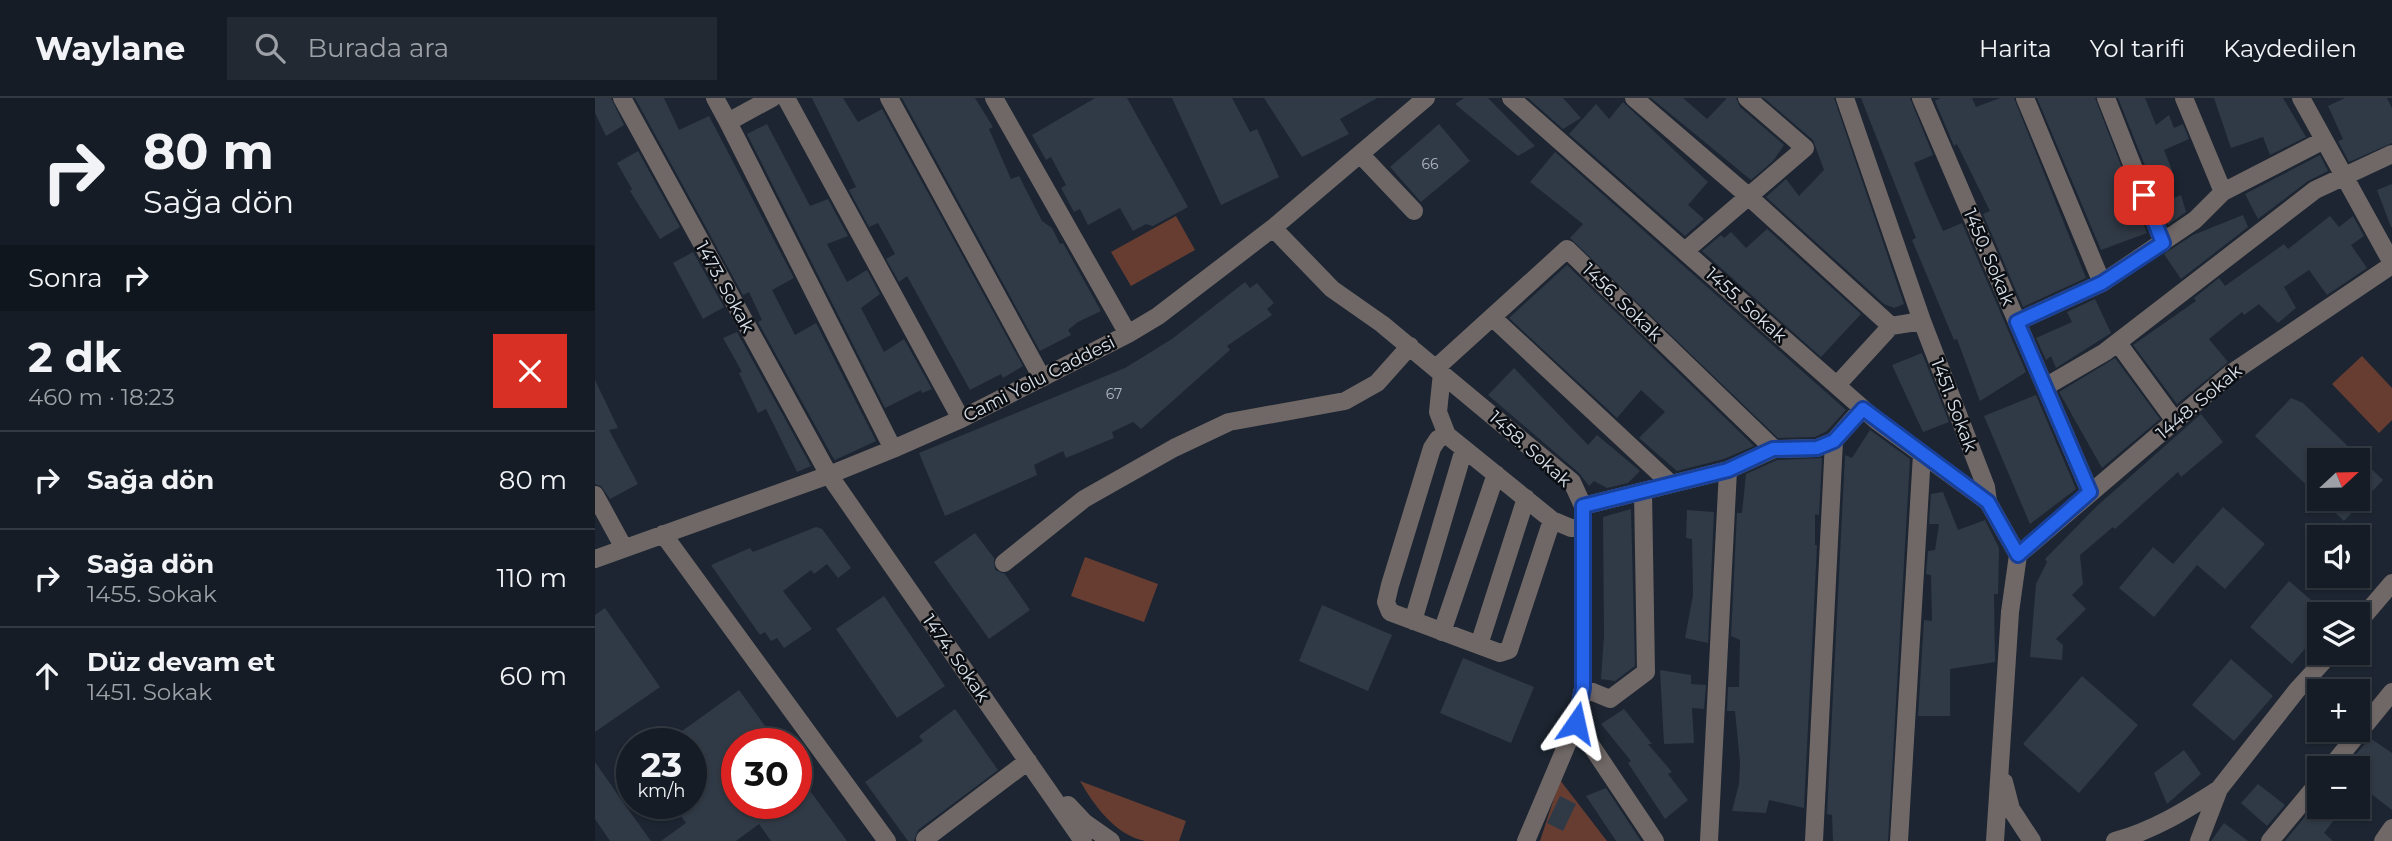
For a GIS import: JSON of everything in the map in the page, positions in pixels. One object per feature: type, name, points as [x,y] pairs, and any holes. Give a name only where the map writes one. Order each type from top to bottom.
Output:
[{"type":"street","name":"1473. Sokak","points":[[622,98],[829,475]]},
{"type":"street","points":[[715,98],[893,449]]},
{"type":"street","points":[[728,122],[772,98]]},
{"type":"street","points":[[786,98],[961,419]]},
{"type":"street","points":[[889,98],[1042,378]]},
{"type":"street","points":[[994,98],[1128,334]]},
{"type":"street","name":"Cami Yolu Caddesi","points":[[595,559],[829,475],[893,449],[961,419],[1128,334],[1158,316],[1273,228],[1426,98]]},
{"type":"street","name":"1455. Sokak","points":[[1511,98],[1863,409],[1988,502]]},
{"type":"street","points":[[1634,98],[1747,195],[1891,326]]},
{"type":"street","points":[[1686,250],[1805,148],[1747,98]]},
{"type":"street","name":"1451. Sokak","points":[[1845,98],[1922,321],[1986,487],[1988,502],[2018,555]]},
{"type":"street","name":"1450. Sokak","points":[[1921,98],[2090,492]]},
{"type":"street","points":[[2025,98],[2102,283]]},
{"type":"street","points":[[2106,98],[2163,243]]},
{"type":"street","points":[[2184,98],[2223,192]]},
{"type":"street","points":[[2301,98],[2392,264]]},
{"type":"street","points":[[2017,322],[2102,283],[2195,220],[2223,192],[2324,139]]},
{"type":"street","points":[[1360,153],[1414,211]]},
{"type":"street","points":[[2045,387],[2118,343],[2315,190],[2392,154]]},
{"type":"street","name":"1458. Sokak","points":[[1273,228],[1332,289],[1410,346],[1572,482],[1583,506]]},
{"type":"street","name":"1456. Sokak","points":[[1439,370],[1567,250],[1773,449]]},
{"type":"street","name":"1448. Sokak","points":[[2018,555],[2230,374],[2392,264]]},
{"type":"street","points":[[1493,318],[1671,483]]},
{"type":"street","points":[[1836,385],[1891,326],[1922,321]]},
{"type":"street","points":[[2118,343],[2175,421]]},
{"type":"street","points":[[1005,563],[1083,499],[1174,448],[1229,422],[1345,401],[1377,383],[1410,346]]},
{"type":"street","points":[[1439,370],[1438,412],[1447,435],[1552,520],[1571,528],[1583,527]]},
{"type":"street","points":[[1526,841],[1576,723],[1583,688],[1583,506],[1728,470],[1773,449],[1817,448],[1834,441],[1863,409]]},
{"type":"street","points":[[1447,435],[1438,439],[1431,448],[1386,602],[1390,612],[1500,653],[1513,646],[1552,520]]},
{"type":"street","points":[[1814,841],[1834,441]]},
{"type":"street","points":[[1413,621],[1464,449]]},
{"type":"street","points":[[1899,841],[1921,454]]},
{"type":"street","points":[[1709,841],[1728,470]]},
{"type":"street","points":[[1442,632],[1496,474]]},
{"type":"street","name":"1474. Sokak","points":[[829,475],[1083,841]]},
{"type":"street","points":[[1583,688],[1610,699],[1646,673],[1643,491]]},
{"type":"street","points":[[595,495],[624,548]]},
{"type":"street","points":[[1479,645],[1526,498]]},
{"type":"street","points":[[663,534],[887,841]]},
{"type":"street","points":[[1995,841],[2002,771],[2010,612],[2018,555]]},
{"type":"street","points":[[2370,609],[2392,583]]},
{"type":"street","points":[[2199,841],[2219,789],[2320,665]]},
{"type":"street","points":[[2340,756],[2392,692]]},
{"type":"street","points":[[1576,723],[1655,841]]},
{"type":"street","points":[[925,839],[1028,761],[1084,822],[1111,841]]},
{"type":"street","points":[[2002,771],[2011,809],[2032,841]]},
{"type":"street","points":[[2115,841],[2143,833],[2171,819],[2219,789]]},
{"type":"street","points":[[2270,841],[2307,796]]},
{"type":"street","points":[[2383,841],[2392,828]]},
{"type":"shaded area","points":[[1176,216],[1195,250],[1131,286],[1111,252]]},
{"type":"shaded area","points":[[2362,356],[2392,388],[2392,420],[2379,433],[2332,384]]},
{"type":"shaded area","points":[[1085,557],[1158,584],[1144,622],[1071,596]]},
{"type":"shaded area","points":[[1560,780],[1607,841],[1540,841]]},
{"type":"shaded area","points":[[1080,781],[1186,821],[1179,841],[1145,841],[1124,832],[1099,809]]},
{"type":"building","points":[[595,98],[611,98],[624,125],[606,136],[595,113]]},
{"type":"building","points":[[635,98],[664,98],[679,130],[709,116],[794,278],[772,290],[795,335],[816,323],[876,441],[835,460],[832,456],[758,322],[762,320],[749,292],[743,295]]},
{"type":"building","points":[[812,98],[843,98],[858,122],[882,109],[1023,366],[1003,378],[1001,374],[970,390],[907,276],[899,282],[886,259],[895,254],[878,223],[869,227],[849,190],[856,187]]},
{"type":"building","points":[[902,98],[975,98],[993,127],[989,129],[1011,179],[1019,176],[1042,221],[1052,228],[1060,244],[1063,243],[1101,311],[1068,330],[1071,335],[1040,351]]},
{"type":"building","points":[[1095,98],[1127,98],[1188,207],[1153,226],[1146,224],[1133,231],[1120,208],[1088,225],[1080,209],[1074,212],[1061,188],[1066,185],[1051,157],[1046,160],[1032,135]]},
{"type":"building","points":[[1172,98],[1232,98],[1250,132],[1257,129],[1279,177],[1221,205]]},
{"type":"building","points":[[1264,98],[1377,98],[1340,119],[1349,134],[1302,157]]},
{"type":"building","points":[[1464,98],[1488,98],[1535,146],[1518,156],[1455,104]]},
{"type":"building","points":[[1528,98],[1563,98],[1581,118],[1563,129]]},
{"type":"building","points":[[1651,98],[1683,98],[1707,119],[1727,98],[1736,98],[1740,107],[1784,145],[1773,161],[1751,180]]},
{"type":"building","points":[[1764,98],[1834,98],[1904,304],[1894,308],[1884,304],[1766,197],[1786,179],[1799,196],[1824,170],[1813,140]]},
{"type":"building","points":[[1861,98],[1910,98],[1933,155],[1914,163],[1926,193],[1943,231],[1962,223],[2026,372],[1980,401],[1957,339],[1954,340],[1912,240],[1916,238]]},
{"type":"building","points":[[1940,98],[1972,98],[1976,107],[2000,98],[2014,98],[2086,278],[2023,307],[1983,214],[1990,211],[1957,144],[1954,146],[1935,101]]},
{"type":"building","points":[[2037,98],[2095,98],[2147,233],[2101,250]]},
{"type":"building","points":[[2118,98],[2145,98],[2156,125],[2169,115],[2174,128],[2183,124],[2189,139],[2164,150],[2172,170],[2150,178]]},
{"type":"building","points":[[2214,98],[2283,98],[2306,137],[2270,155],[2263,137],[2231,148]]},
{"type":"building","points":[[2345,98],[2387,98],[2392,108],[2392,143],[2349,162],[2338,141],[2343,139],[2328,106]]},
{"type":"building","points":[[1623,102],[1708,182],[1688,205],[1704,219],[1685,236],[1569,134],[1596,104],[1609,119]]},
{"type":"building","points":[[767,124],[810,206],[828,199],[848,236],[827,244],[847,282],[867,270],[880,294],[861,308],[884,352],[904,339],[932,389],[922,393],[921,390],[885,408],[747,134]]},
{"type":"building","points":[[1439,124],[1470,161],[1421,202],[1390,167]]},
{"type":"building","points":[[638,151],[680,227],[660,239],[630,191],[632,189],[617,163]]},
{"type":"building","points":[[1555,152],[1846,410],[1827,431],[1815,437],[1778,438],[1570,238],[1583,224],[1530,182]]},
{"type":"building","points":[[2320,155],[2328,171],[2308,181],[2258,219],[2245,194]]},
{"type":"building","points":[[2392,184],[2392,227],[2391,227],[2377,190]]},
{"type":"building","points":[[2181,195],[2186,212],[2168,225],[2160,204]]},
{"type":"building","points":[[2243,215],[2248,227],[2181,279],[2164,254],[2193,235]]},
{"type":"building","points":[[2330,216],[2339,227],[2353,216],[2364,236],[2351,245],[2367,268],[2327,295],[2309,270],[2284,287],[2296,308],[2278,323],[2259,304],[2244,315],[2242,312],[2209,339],[2228,362],[2177,404],[2133,345],[2196,301],[2194,298],[2219,278],[2225,286],[2284,244],[2288,249]]},
{"type":"building","points":[[1767,229],[1861,314],[1821,357],[1702,251],[1721,235],[1724,238],[1731,232],[1746,248]]},
{"type":"building","points":[[693,252],[724,307],[703,319],[673,263]]},
{"type":"building","points":[[1567,265],[1754,446],[1724,459],[1677,471],[1639,438],[1665,412],[1641,390],[1617,418],[1509,318]]},
{"type":"building","points":[[1245,282],[1250,288],[1257,283],[1274,303],[1267,309],[1272,315],[1227,346],[1230,350],[1141,429],[1133,422],[1112,432],[1114,438],[1066,458],[1063,451],[1034,465],[1037,475],[945,516],[919,453],[1125,368],[1172,339]]},
{"type":"building","points":[[2095,299],[2111,333],[2056,368],[2051,356],[2046,360],[2036,338],[2072,322],[2067,312]]},
{"type":"building","points":[[737,332],[811,466],[797,472],[766,409],[758,413],[739,373],[742,372],[723,338]]},
{"type":"building","points":[[1922,353],[1949,422],[1923,432],[1892,365]]},
{"type":"building","points":[[2115,358],[2160,419],[2102,468],[2059,392]]},
{"type":"building","points":[[1514,368],[1588,445],[1597,435],[1640,471],[1628,483],[1607,488],[1594,481],[1589,486],[1579,473],[1488,395]]},
{"type":"building","points":[[595,380],[618,428],[609,430],[638,484],[610,499],[601,486],[595,484]]},
{"type":"building","points":[[2036,395],[2076,489],[2030,524],[1984,416]]},
{"type":"building","points":[[2291,398],[2303,403],[2350,448],[2307,448],[2307,486],[2255,436]]},
{"type":"building","points":[[2201,414],[2223,442],[2181,477],[2178,472],[2115,529],[2113,527],[2080,555],[2083,584],[2072,595],[2086,609],[2056,639],[2063,645],[2062,660],[2030,657],[2036,584],[2047,562],[2045,559],[2097,506]]},
{"type":"building","points":[[1870,430],[1910,459],[1888,841],[1833,841],[1832,815],[1827,814],[1845,455],[1852,458]]},
{"type":"building","points":[[1822,458],[1819,515],[1815,514],[1817,545],[1804,808],[1769,800],[1766,813],[1732,811],[1739,784],[1740,762],[1735,711],[1727,711],[1728,687],[1739,687],[1740,640],[1731,636],[1737,513],[1742,513],[1746,474],[1777,460]]},
{"type":"building","points":[[2370,467],[2383,480],[2370,494]]},
{"type":"building","points":[[1943,492],[1958,530],[1985,520],[1999,548],[1998,594],[1994,594],[1995,662],[1950,669],[1950,716],[1918,716],[1924,620],[1932,621],[1931,575],[1926,574],[1928,551],[1935,550],[1939,524],[1929,524],[1931,494]]},
{"type":"building","points":[[2223,507],[2265,544],[2225,589],[2197,565],[2154,617],[2119,588],[2153,547],[2173,564]]},
{"type":"building","points":[[1631,509],[1635,666],[1615,681],[1601,679],[1604,636],[1603,517]]},
{"type":"building","points":[[1687,510],[1714,512],[1708,643],[1685,638],[1693,595],[1692,539],[1686,538]]},
{"type":"building","points":[[2334,511],[2354,511],[2344,521]]},
{"type":"building","points":[[816,527],[822,529],[851,568],[838,578],[827,564],[814,574],[811,570],[783,591],[812,629],[784,648],[777,638],[771,641],[765,632],[760,635],[711,565],[750,548],[753,552]]},
{"type":"building","points":[[975,533],[994,558],[995,570],[1005,574],[1030,610],[989,639],[934,562]]},
{"type":"building","points":[[2289,581],[2313,602],[2307,602],[2307,646],[2292,664],[2250,627]]},
{"type":"building","points":[[884,596],[945,686],[897,718],[836,629]]},
{"type":"building","points":[[1322,605],[1392,635],[1368,691],[1299,661]]},
{"type":"building","points":[[605,608],[660,687],[595,732],[595,615]]},
{"type":"building","points":[[1463,658],[1534,687],[1511,743],[1440,713]]},
{"type":"building","points":[[2231,659],[2273,696],[2234,741],[2192,705]]},
{"type":"building","points":[[1660,670],[1691,675],[1691,684],[1706,685],[1704,709],[1692,708],[1694,743],[1664,744]]},
{"type":"building","points":[[2082,676],[2138,725],[2079,793],[2023,744]]},
{"type":"building","points":[[739,690],[766,728],[721,728],[721,819],[812,819],[812,794],[847,841],[771,841],[759,824],[736,841],[661,841],[686,823],[683,819],[707,819],[707,728],[686,728]]},
{"type":"building","points":[[955,709],[998,770],[918,830],[914,841],[908,841],[865,782],[923,741],[919,736]]},
{"type":"building","points":[[1624,709],[1652,744],[1648,744],[1672,772],[1668,774],[1688,800],[1665,819],[1628,763],[1631,761],[1601,724]]},
{"type":"building","points":[[2370,738],[2392,753],[2392,810],[2370,793],[2370,756],[2354,756],[2367,742],[2370,742]]},
{"type":"building","points":[[2184,750],[2201,774],[2167,804],[2154,773]]},
{"type":"building","points":[[595,762],[616,792],[616,819],[635,819],[651,841],[610,841],[595,819]]},
{"type":"building","points":[[2258,784],[2285,805],[2267,826],[2241,803]]},
{"type":"building","points":[[1606,788],[1641,841],[1616,841],[1586,796]]},
{"type":"building","points":[[1560,796],[1576,804],[1563,831],[1547,823]]},
{"type":"building","points":[[2307,814],[2307,819],[2335,819],[2324,833],[2333,841],[2285,841]]},
{"type":"building","points":[[2224,823],[2248,841],[2211,841]]},
{"type":"route","points":[[1576,723],[1583,688],[1583,506],[1728,470],[1773,449],[1817,448],[1834,441],[1863,409],[1988,502],[2018,555],[2090,492],[2017,322],[2102,283],[2163,243],[2144,195]]}]
